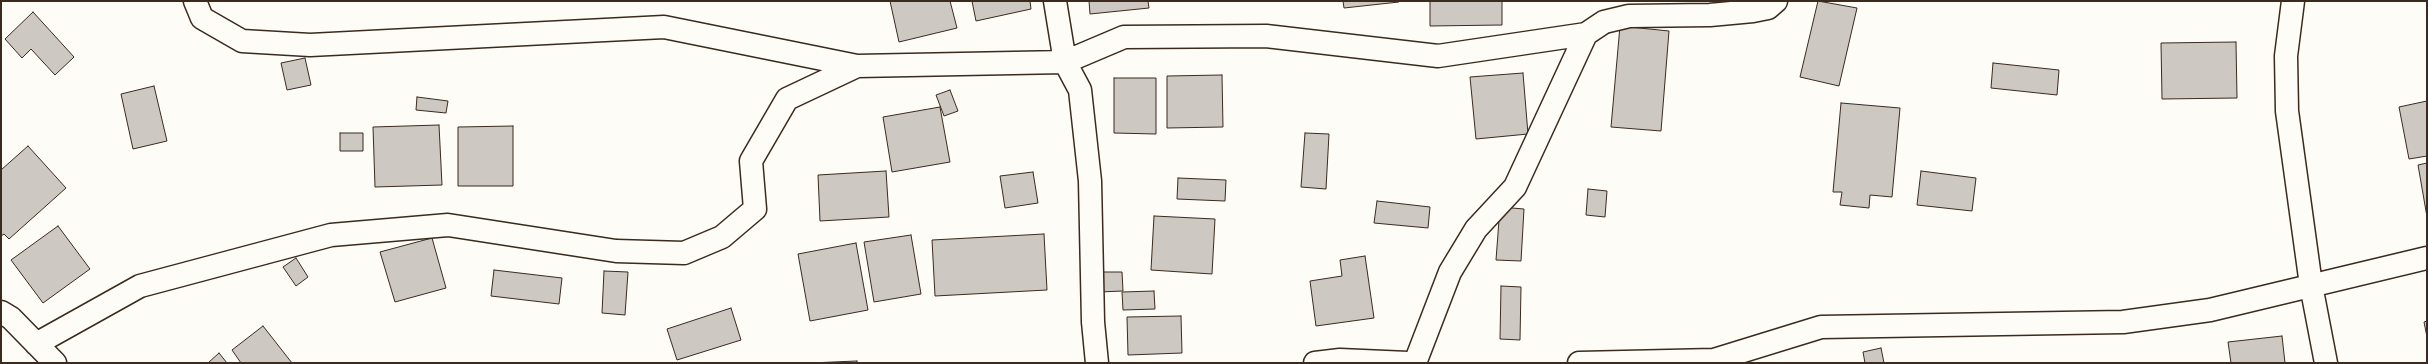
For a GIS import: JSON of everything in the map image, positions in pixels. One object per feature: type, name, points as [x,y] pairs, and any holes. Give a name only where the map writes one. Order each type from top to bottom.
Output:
[{"type":"street","points":[[196,1],[202,18],[242,40],[310,45],[664,28],[857,66],[1065,62],[1124,37],[1266,36],[1438,56],[1586,34],[1604,22],[1629,16],[1710,15],[1753,11],[1768,8],[1776,1]]},
{"type":"street","points":[[1055,1],[1065,62],[1080,90],[1089,173],[1093,322],[1097,363]]},
{"type":"street","points":[[2293,1],[2286,56],[2288,111],[2311,285],[2326,363]]},
{"type":"street","points":[[1415,363],[1450,272],[1476,229],[1515,187],[1586,34]]},
{"type":"street","points":[[36,344],[140,286],[331,235],[448,225],[616,252],[684,253],[722,238],[755,209],[751,161],[787,99],[857,66]]},
{"type":"street","points":[[1579,363],[1714,360],[1821,327],[2123,322],[2210,310],[2427,258]]},
{"type":"street","points":[[4,318],[36,344],[55,363]]},
{"type":"street","points":[[1315,363],[1340,360],[1408,363]]},
{"type":"building","points":[[890,1],[950,1],[957,28],[899,42]]},
{"type":"building","points":[[972,1],[1030,1],[1031,9],[976,21]]},
{"type":"building","points":[[1089,1],[1148,1],[1149,8],[1090,14]]},
{"type":"building","points":[[1343,1],[1399,1],[1399,2],[1344,8]]},
{"type":"building","points":[[1430,1],[1502,1],[1502,25],[1430,26]]},
{"type":"building","points":[[1818,1],[1857,8],[1839,86],[1800,77]]},
{"type":"building","points":[[33,12],[74,57],[55,75],[31,49],[22,58],[5,39]]},
{"type":"building","points":[[1620,26],[1669,31],[1661,131],[1611,127]]},
{"type":"building","points":[[2236,42],[2237,98],[2162,99],[2161,43]]},
{"type":"building","points":[[305,58],[311,85],[287,90],[281,63]]},
{"type":"building","points":[[1993,63],[2059,70],[2057,95],[1991,88]]},
{"type":"building","points":[[1523,73],[1528,134],[1476,139],[1470,77]]},
{"type":"building","points":[[1222,75],[1223,127],[1167,128],[1167,76]]},
{"type":"building","points":[[1114,78],[1156,78],[1156,134],[1114,133]]},
{"type":"building","points":[[154,86],[167,141],[133,149],[121,94]]},
{"type":"building","points":[[950,90],[958,111],[944,116],[936,95]]},
{"type":"building","points":[[417,97],[448,101],[446,113],[416,110]]},
{"type":"building","points":[[2427,101],[2427,156],[2409,159],[2399,107]]},
{"type":"building","points":[[1841,103],[1900,108],[1892,197],[1870,195],[1869,208],[1840,205],[1842,192],[1833,192]]},
{"type":"building","points":[[940,107],[950,162],[892,172],[883,117]]},
{"type":"building","points":[[439,125],[442,185],[375,187],[373,127]]},
{"type":"building","points":[[513,126],[513,186],[458,186],[458,127]]},
{"type":"building","points":[[340,133],[363,133],[363,151],[340,151]]},
{"type":"building","points":[[1305,133],[1329,134],[1326,189],[1301,187]]},
{"type":"building","points":[[28,146],[66,188],[9,239],[4,234],[1,236],[1,170]]},
{"type":"building","points":[[2427,163],[2427,217],[2418,165]]},
{"type":"building","points":[[886,171],[889,217],[820,221],[818,175]]},
{"type":"building","points":[[1921,171],[1976,178],[1972,211],[1917,205]]},
{"type":"building","points":[[1033,172],[1038,203],[1005,208],[1000,176]]},
{"type":"building","points":[[1178,178],[1226,180],[1225,201],[1177,199]]},
{"type":"building","points":[[1588,189],[1607,191],[1605,217],[1586,215]]},
{"type":"building","points":[[1377,201],[1430,207],[1428,228],[1374,223]]},
{"type":"building","points":[[1500,207],[1524,209],[1521,261],[1496,260]]},
{"type":"building","points":[[1154,216],[1215,219],[1212,274],[1151,270]]},
{"type":"building","points":[[58,226],[90,269],[43,303],[11,260]]},
{"type":"building","points":[[1044,234],[1047,290],[935,296],[932,240]]},
{"type":"building","points":[[911,235],[921,294],[874,302],[864,242]]},
{"type":"building","points":[[432,238],[446,288],[395,302],[380,252]]},
{"type":"building","points":[[856,243],[868,310],[810,321],[798,254]]},
{"type":"building","points":[[1365,256],[1374,318],[1316,326],[1310,281],[1342,276],[1340,260]]},
{"type":"building","points":[[296,258],[308,277],[296,286],[283,267]]},
{"type":"building","points":[[494,270],[562,278],[559,304],[491,296]]},
{"type":"building","points":[[604,271],[628,272],[625,315],[602,313]]},
{"type":"building","points":[[1099,272],[1122,272],[1123,291],[1099,292]]},
{"type":"building","points":[[1501,286],[1521,287],[1520,340],[1500,339]]},
{"type":"building","points":[[1154,291],[1155,309],[1123,310],[1122,292]]},
{"type":"building","points":[[731,308],[741,340],[677,360],[667,329]]},
{"type":"building","points":[[1181,316],[1182,353],[1128,355],[1127,317]]},
{"type":"building","points":[[2427,321],[2427,337],[2424,322]]},
{"type":"building","points":[[263,326],[292,363],[241,363],[232,350]]},
{"type":"building","points":[[2282,336],[2285,363],[2231,363],[2228,342]]},
{"type":"building","points":[[1881,348],[1884,363],[1865,363],[1863,352]]},
{"type":"building","points":[[219,353],[227,363],[208,363]]},
{"type":"building","points":[[857,361],[857,363],[810,363]]}]
